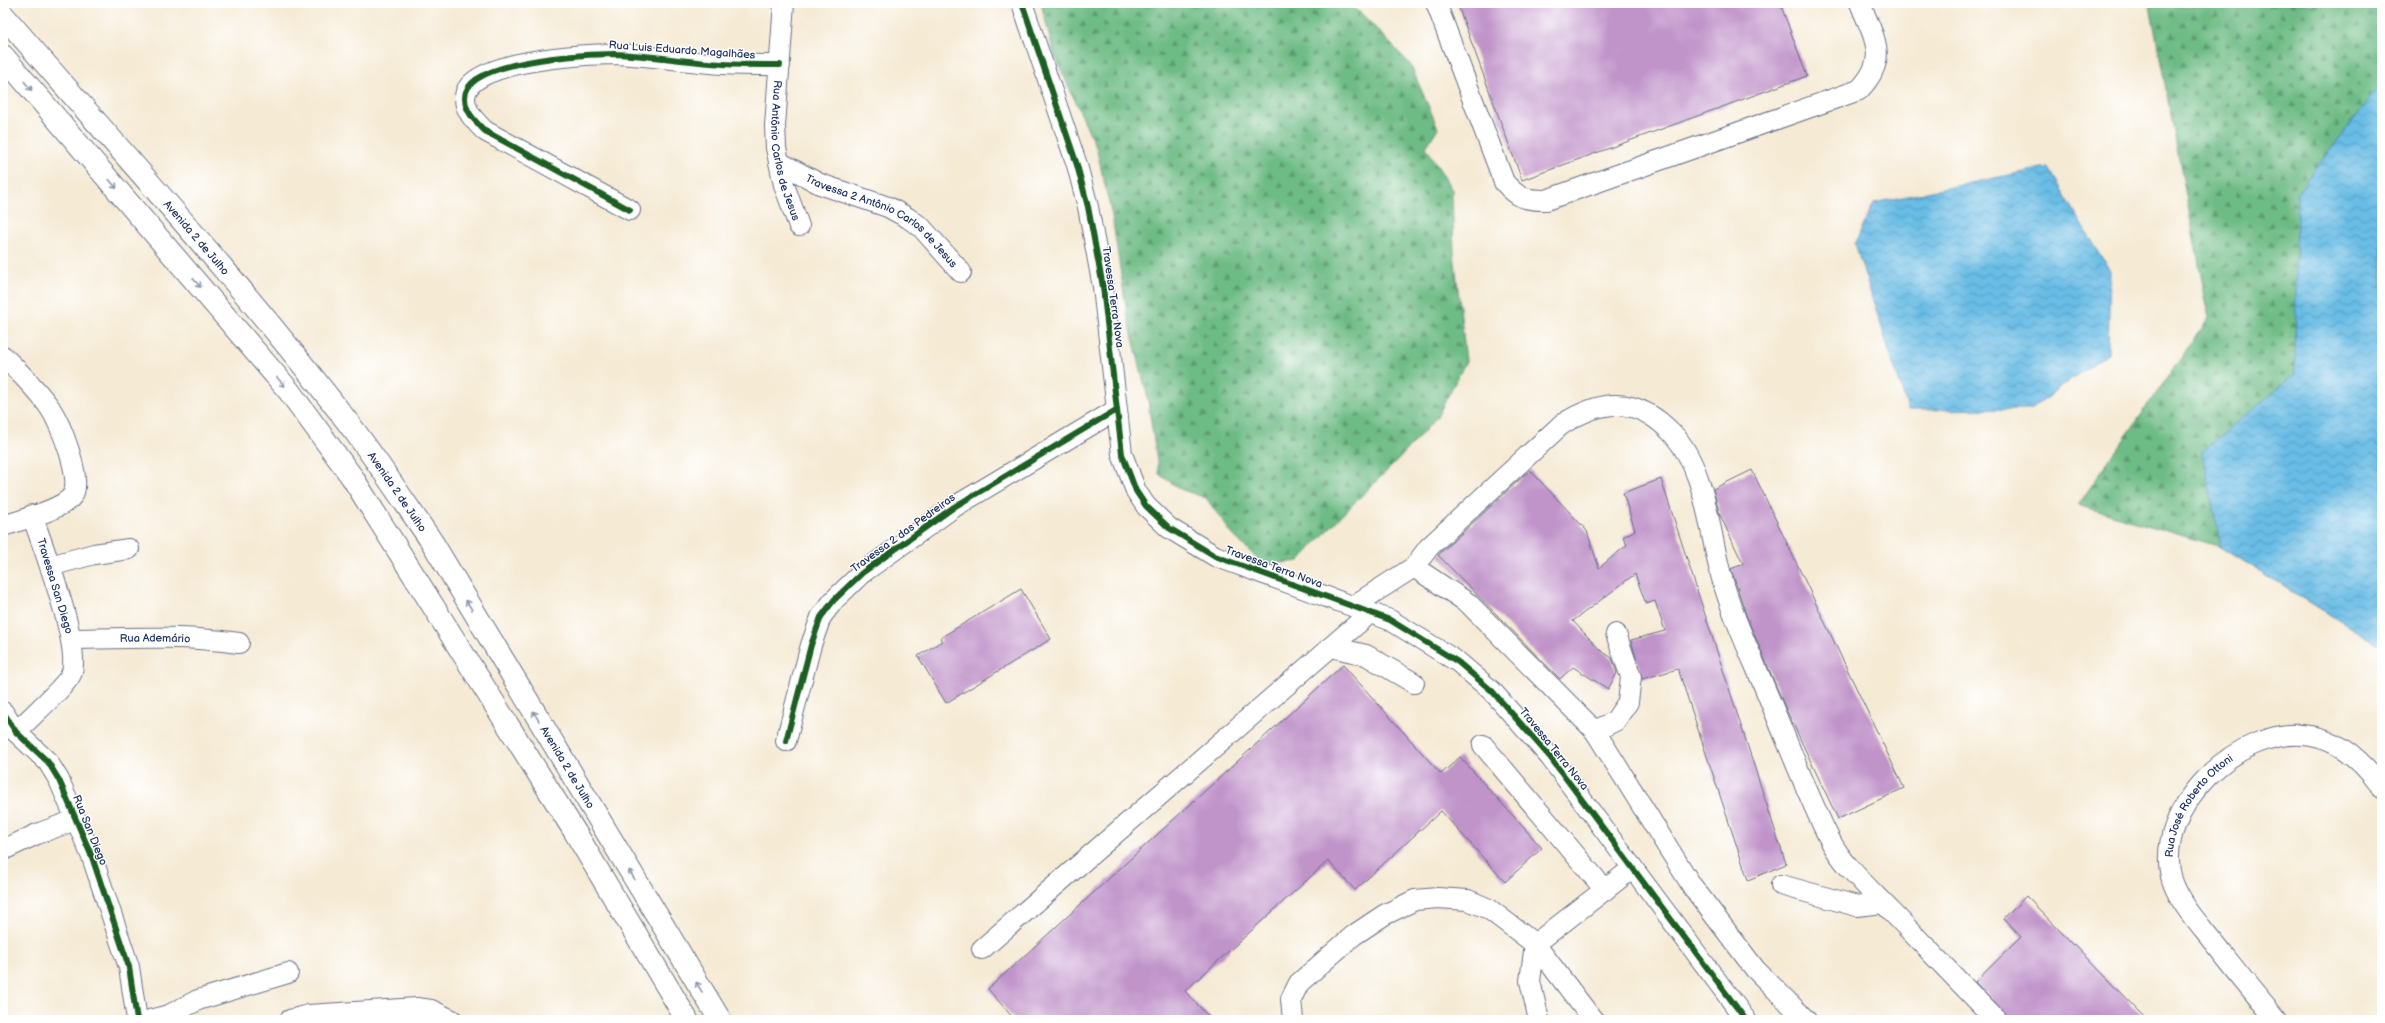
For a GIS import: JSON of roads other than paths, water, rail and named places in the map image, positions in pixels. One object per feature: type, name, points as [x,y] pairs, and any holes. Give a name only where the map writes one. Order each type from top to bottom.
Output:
[{"type":"main road","name":"Avenida 2 de Julho","points":[[3,15],[255,307],[318,385],[385,473],[432,542],[720,1020]]},
{"type":"main road","points":[[3,56],[289,391],[352,477],[575,832],[687,1020]]},
{"type":"street","name":"Rua Antônio Carlos de Jesus","points":[[784,3],[775,126],[779,162],[791,208],[800,226]]},
{"type":"street","name":"Travessa Terra Nova","points":[[1022,3],[1077,165],[1088,208],[1103,287],[1122,454],[1128,474],[1146,506],[1169,528],[1185,540],[1215,556],[1390,620],[1430,643],[1458,662],[1492,691],[1550,758],[1746,1020]]},
{"type":"street","points":[[1436,3],[1504,182],[1515,195],[1529,200],[1546,200],[1859,90],[1872,77],[1878,63],[1877,46],[1860,3]]},
{"type":"street","name":"Rua Luis Eduardo Magalhães","points":[[630,210],[485,131],[468,110],[465,97],[469,87],[488,73],[515,64],[546,59],[613,54],[722,64],[780,65]]},
{"type":"street","name":"Travessa 2 Antônio Carlos de Jesus","points":[[779,162],[820,184],[888,207],[908,218],[922,227],[961,272]]},
{"type":"street","points":[[3,356],[23,375],[50,408],[60,428],[76,479],[76,489],[69,500],[63,505],[3,526]]},
{"type":"street","points":[[982,949],[1331,647],[1362,609],[1414,567],[1430,547],[1561,425],[1582,412],[1602,406],[1620,405],[1645,411],[1674,435],[1689,460],[1704,496],[1721,575],[1738,624],[1831,841],[1847,863],[1883,903],[1996,1020]]},
{"type":"street","name":"Travessa 2 das Pedreiras","points":[[786,741],[811,645],[821,617],[834,600],[862,573],[954,508],[1116,410]]},
{"type":"street","name":"Travessa San Diego","points":[[16,732],[60,688],[72,673],[71,640],[50,566],[32,515]]},
{"type":"street","points":[[50,566],[94,554],[129,549]]},
{"type":"street","points":[[1414,567],[1468,602],[1595,731],[1692,886],[1755,969],[1806,1020]]},
{"type":"street","points":[[1595,731],[1615,721],[1628,702],[1631,677],[1616,634]]},
{"type":"street","name":"Rua Ademário","points":[[71,640],[190,637],[239,643]]},
{"type":"street","points":[[1331,647],[1366,656],[1414,683]]},
{"type":"street","name":"Rua San Diego","points":[[3,712],[16,732],[48,762],[59,780],[92,857],[129,967],[137,1020]]},
{"type":"street","name":"Rua José Roberto Ottoni","points":[[2277,1020],[2186,907],[2172,880],[2169,851],[2173,827],[2182,808],[2207,776],[2236,753],[2279,736],[2310,736],[2333,743],[2354,757],[2382,788]]},
{"type":"street","points":[[1483,745],[1605,890]]},
{"type":"street","points":[[3,850],[37,834],[75,820]]},
{"type":"street","points":[[1539,1020],[1530,981],[1535,944],[1633,868]]},
{"type":"street","points":[[1781,885],[1857,906],[1883,903]]},
{"type":"street","points":[[1293,1020],[1292,999],[1299,983],[1354,935],[1384,915],[1415,900],[1468,900],[1489,909],[1535,944],[1593,1020]]},
{"type":"street","points":[[150,1020],[169,1015],[198,1000],[288,972]]},
{"type":"street","points":[[290,1020],[309,1015],[417,1008],[431,1010],[452,1020]]},
{"type":"water","points":[[2382,83],[2382,647],[2221,547],[2202,452],[2295,374],[2297,193]]},
{"type":"water","points":[[2048,167],[2110,271],[2108,353],[2031,409],[1908,410],[1855,244],[1874,203]]}]
